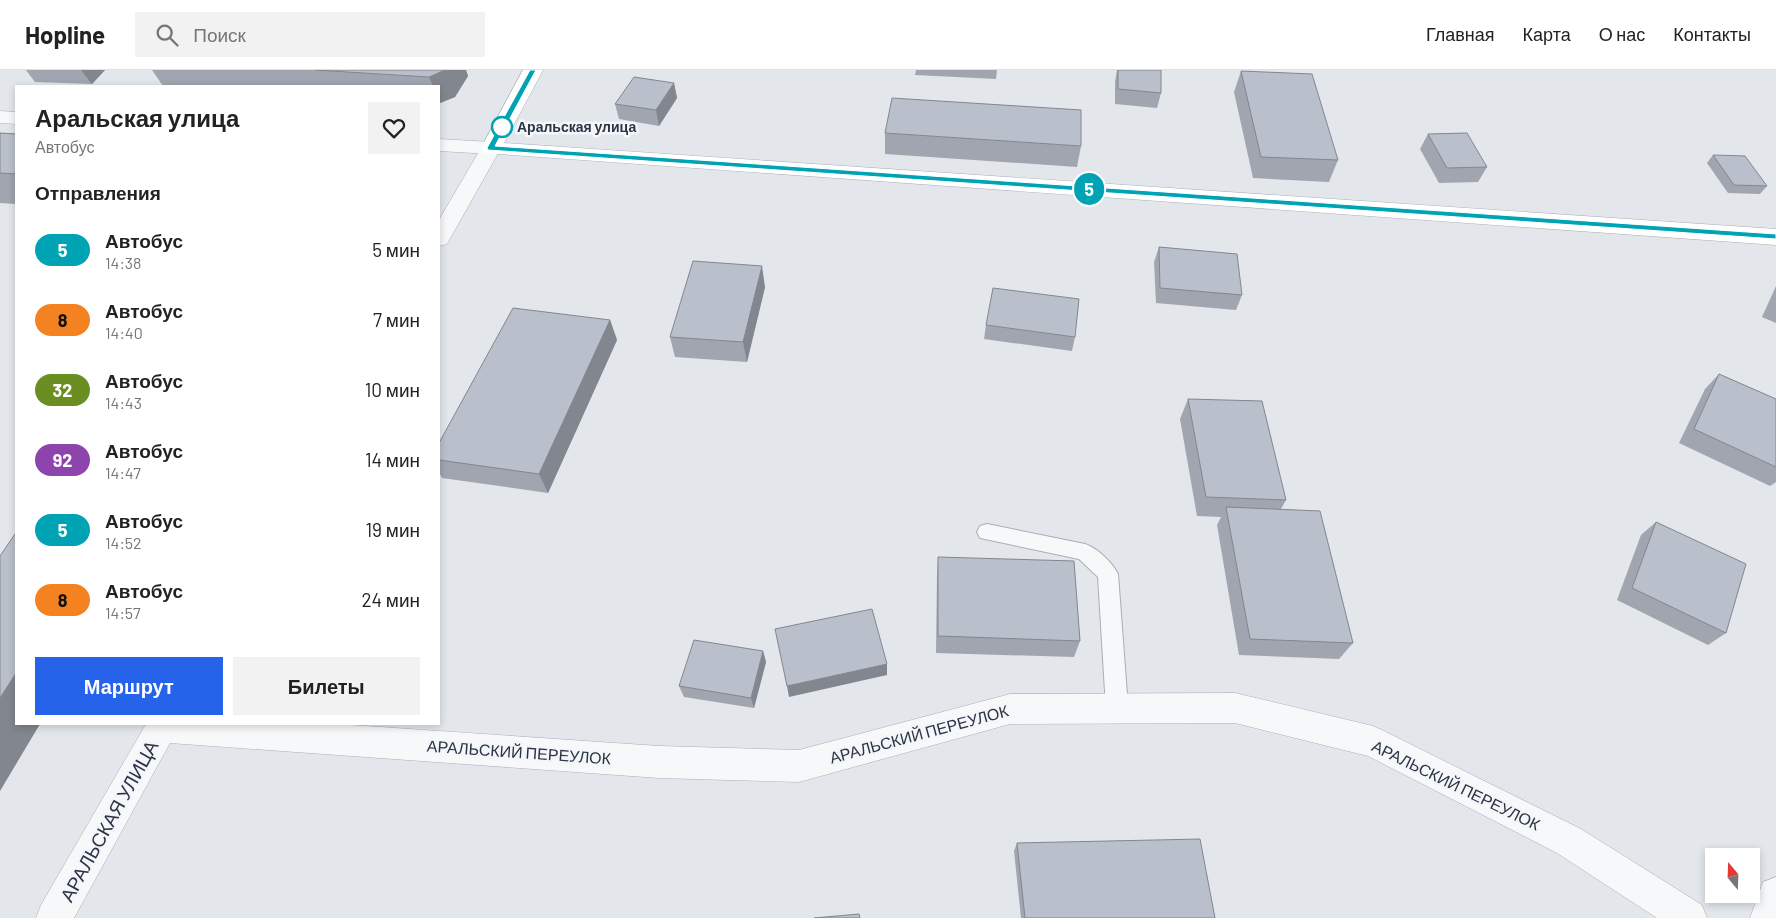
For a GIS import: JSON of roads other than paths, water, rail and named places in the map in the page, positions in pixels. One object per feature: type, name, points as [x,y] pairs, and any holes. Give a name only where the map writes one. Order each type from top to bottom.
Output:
[{"type":"main road","points":[[533,70],[491,148],[1776,237]]},
{"type":"street","points":[[0,117],[15,118]]},
{"type":"street","points":[[440,145],[491,148],[440,237]]},
{"type":"street","name":"АРАЛЬСКИЙ ПЕРЕУЛОК","points":[[162,725],[659,762],[799,766],[1010,709],[1235,708],[1373,742],[1569,841],[1689,918]]},
{"type":"street","name":"АРАЛЬСКАЯ УЛИЦА","points":[[54,918],[162,725]]},
{"type":"street","points":[[1768,918],[1776,895]]},
{"type":"lane","points":[[987,532],[1085,552],[1108,574],[1117,708]]},
{"type":"place","name":"Аральская улица","points":[[502,127]]}]
